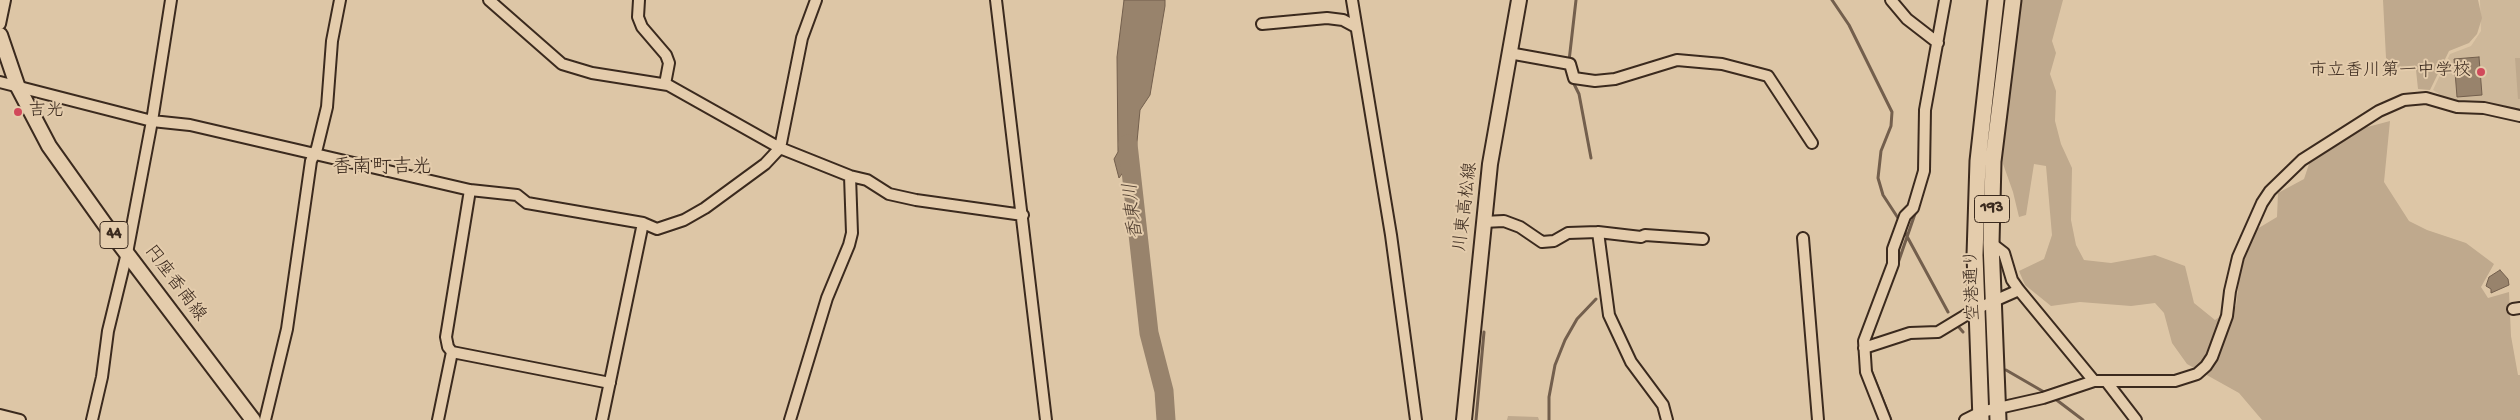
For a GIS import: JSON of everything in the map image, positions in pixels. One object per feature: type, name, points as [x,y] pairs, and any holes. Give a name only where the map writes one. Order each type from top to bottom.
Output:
[{"type":"highway","name":"空港通り","points":[[1981,416],[1976,310],[1978,161],[1996,0]]},
{"type":"highway","name":"空港通り","points":[[1998,415],[1991,243],[1994,161],[2013,0]]},
{"type":"main road","name":"川東高松線","points":[[1464,420],[1490,164],[1519,0]]},
{"type":"main road","name":"円座香南線","points":[[0,35],[17,85],[49,146],[253,420]]},
{"type":"street","points":[[0,24],[4,0]]},
{"type":"street","points":[[92,420],[102,377],[108,331],[127,253],[152,121],[171,0]]},
{"type":"street","points":[[265,420],[288,329],[311,161],[327,108],[332,41],[340,0]]},
{"type":"street","points":[[489,0],[562,64],[592,73],[665,84],[780,148],[850,176],[867,180],[889,194],[916,200],[1023,215]]},
{"type":"street","points":[[639,0],[638,17],[642,27],[666,55],[669,63],[665,84]]},
{"type":"street","points":[[0,82],[152,121],[190,125],[470,190],[517,196],[527,203],[643,223],[658,229],[684,220],[705,208],[765,164],[780,148],[802,38],[816,0]]},
{"type":"street","points":[[996,0],[1046,420]]},
{"type":"street","points":[[1352,0],[1391,235],[1416,420]]},
{"type":"street","points":[[1892,0],[1907,19],[1938,42]]},
{"type":"street","points":[[1885,420],[1866,372],[1864,342],[1893,264],[1893,249],[1905,216],[1913,208],[1924,171],[1925,110],[1945,0]]},
{"type":"street","points":[[1262,24],[1327,18],[1343,20],[1356,27]]},
{"type":"street","points":[[1509,53],[1570,64],[1574,78],[1595,81],[1616,79],[1677,60],[1722,64],[1768,76],[1774,82],[1812,143]]},
{"type":"street","points":[[1965,420],[1981,416],[1998,415],[2094,380],[2175,380],[2197,374],[2206,366],[2227,316],[2230,291],[2238,257],[2262,203],[2270,191],[2302,160],[2356,124],[2392,104],[2416,98],[2436,100],[2457,107],[2484,108],[2520,116]]},
{"type":"street","points":[[790,420],[827,298],[849,245],[852,233],[850,176]]},
{"type":"street","points":[[470,190],[446,337],[448,347],[452,352],[610,383]]},
{"type":"street","points":[[1483,222],[1504,221],[1520,227],[1542,242],[1554,241],[1568,233],[1598,232],[1641,237],[1645,235],[1703,239]]},
{"type":"street","points":[[602,420],[643,223]]},
{"type":"street","points":[[1598,232],[1609,315],[1632,362],[1663,405],[1667,420]]},
{"type":"street","points":[[1803,238],[1818,420]]},
{"type":"street","points":[[1991,243],[2004,253],[2012,280],[2019,290],[2094,380]]},
{"type":"street","points":[[1864,348],[1910,333],[1938,332],[1976,310],[2019,290]]},
{"type":"street","points":[[438,420],[452,352]]},
{"type":"street","points":[[2106,380],[2136,420]]},
{"type":"street","points":[[0,415],[20,420]]},
{"type":"shaded area","points":[[1124,0],[1165,0],[1165,6],[1150,95],[1140,110],[1135,163],[1128,173],[1124,171],[1119,178],[1114,159],[1118,152],[1117,57]]},
{"type":"shaded area","points":[[2020,0],[2063,0],[2052,41],[2056,53],[2050,74],[2056,91],[2055,121],[2061,144],[2072,168],[2071,220],[2076,245],[2084,260],[2111,263],[2155,255],[2185,266],[2194,303],[2215,320],[2236,306],[2241,263],[2257,229],[2277,217],[2278,193],[2304,179],[2310,161],[2360,129],[2390,121],[2384,182],[2409,221],[2427,230],[2466,243],[2494,264],[2481,287],[2488,298],[2509,292],[2511,336],[2518,375],[2520,375],[2520,420],[2262,420],[2239,393],[2187,364],[2172,343],[2164,313],[2155,303],[2131,306],[2080,302],[2051,306],[2025,285],[2019,271],[2044,259],[2052,235],[2046,166],[2034,164],[2026,215],[2019,217],[2013,192],[2002,161],[2008,70]]},
{"type":"shaded area","points":[[2383,0],[2478,0],[2482,18],[2477,34],[2469,43],[2449,51],[2430,90],[2418,89],[2416,70],[2401,70],[2386,58]]},
{"type":"shaded area","name":"市立香川第一中学校","points":[[2480,0],[2520,0],[2520,111],[2494,104],[2453,103],[2433,90],[2450,54],[2471,46],[2481,31]]},
{"type":"shaded area","points":[[2479,57],[2482,95],[2457,97],[2454,59]]},
{"type":"shaded area","points":[[2515,58],[2520,58],[2520,99],[2518,99]]},
{"type":"shaded area","points":[[2500,270],[2508,279],[2509,285],[2491,293],[2491,289],[2486,286],[2489,277]]},
{"type":"shaded area","points":[[1508,416],[1538,417],[1539,420],[1507,420]]},
{"type":"waterway","points":[[1569,61],[1576,0]]},
{"type":"waterway","points":[[1832,0],[1849,25],[1892,112],[1891,126],[1881,151],[1878,178],[1883,195],[1898,218]]},
{"type":"waterway","points":[[1574,84],[1579,94],[1591,158]]},
{"type":"waterway","name":"香東川","points":[[1128,144],[1149,333],[1164,391],[1166,420]]},
{"type":"waterway","points":[[1897,266],[1917,208]]},
{"type":"waterway","points":[[1903,229],[1948,312]]},
{"type":"waterway","points":[[1549,420],[1549,397],[1555,365],[1565,340],[1577,319],[1596,299]]},
{"type":"waterway","points":[[1957,325],[1963,332]]},
{"type":"waterway","points":[[1869,344],[1874,328]]},
{"type":"waterway","points":[[1476,420],[1484,332]]},
{"type":"waterway","points":[[1869,365],[1891,420]]},
{"type":"waterway","points":[[2006,370],[2044,392]]},
{"type":"waterway","points":[[2054,398],[2083,420]]},
{"type":"place","name":"市立香川第一中学校","points":[[2481,72]]},
{"type":"place","name":"吉光","points":[[18,112]]},
{"type":"district","name":"香南町吉光","points":[[382,169]]}]
